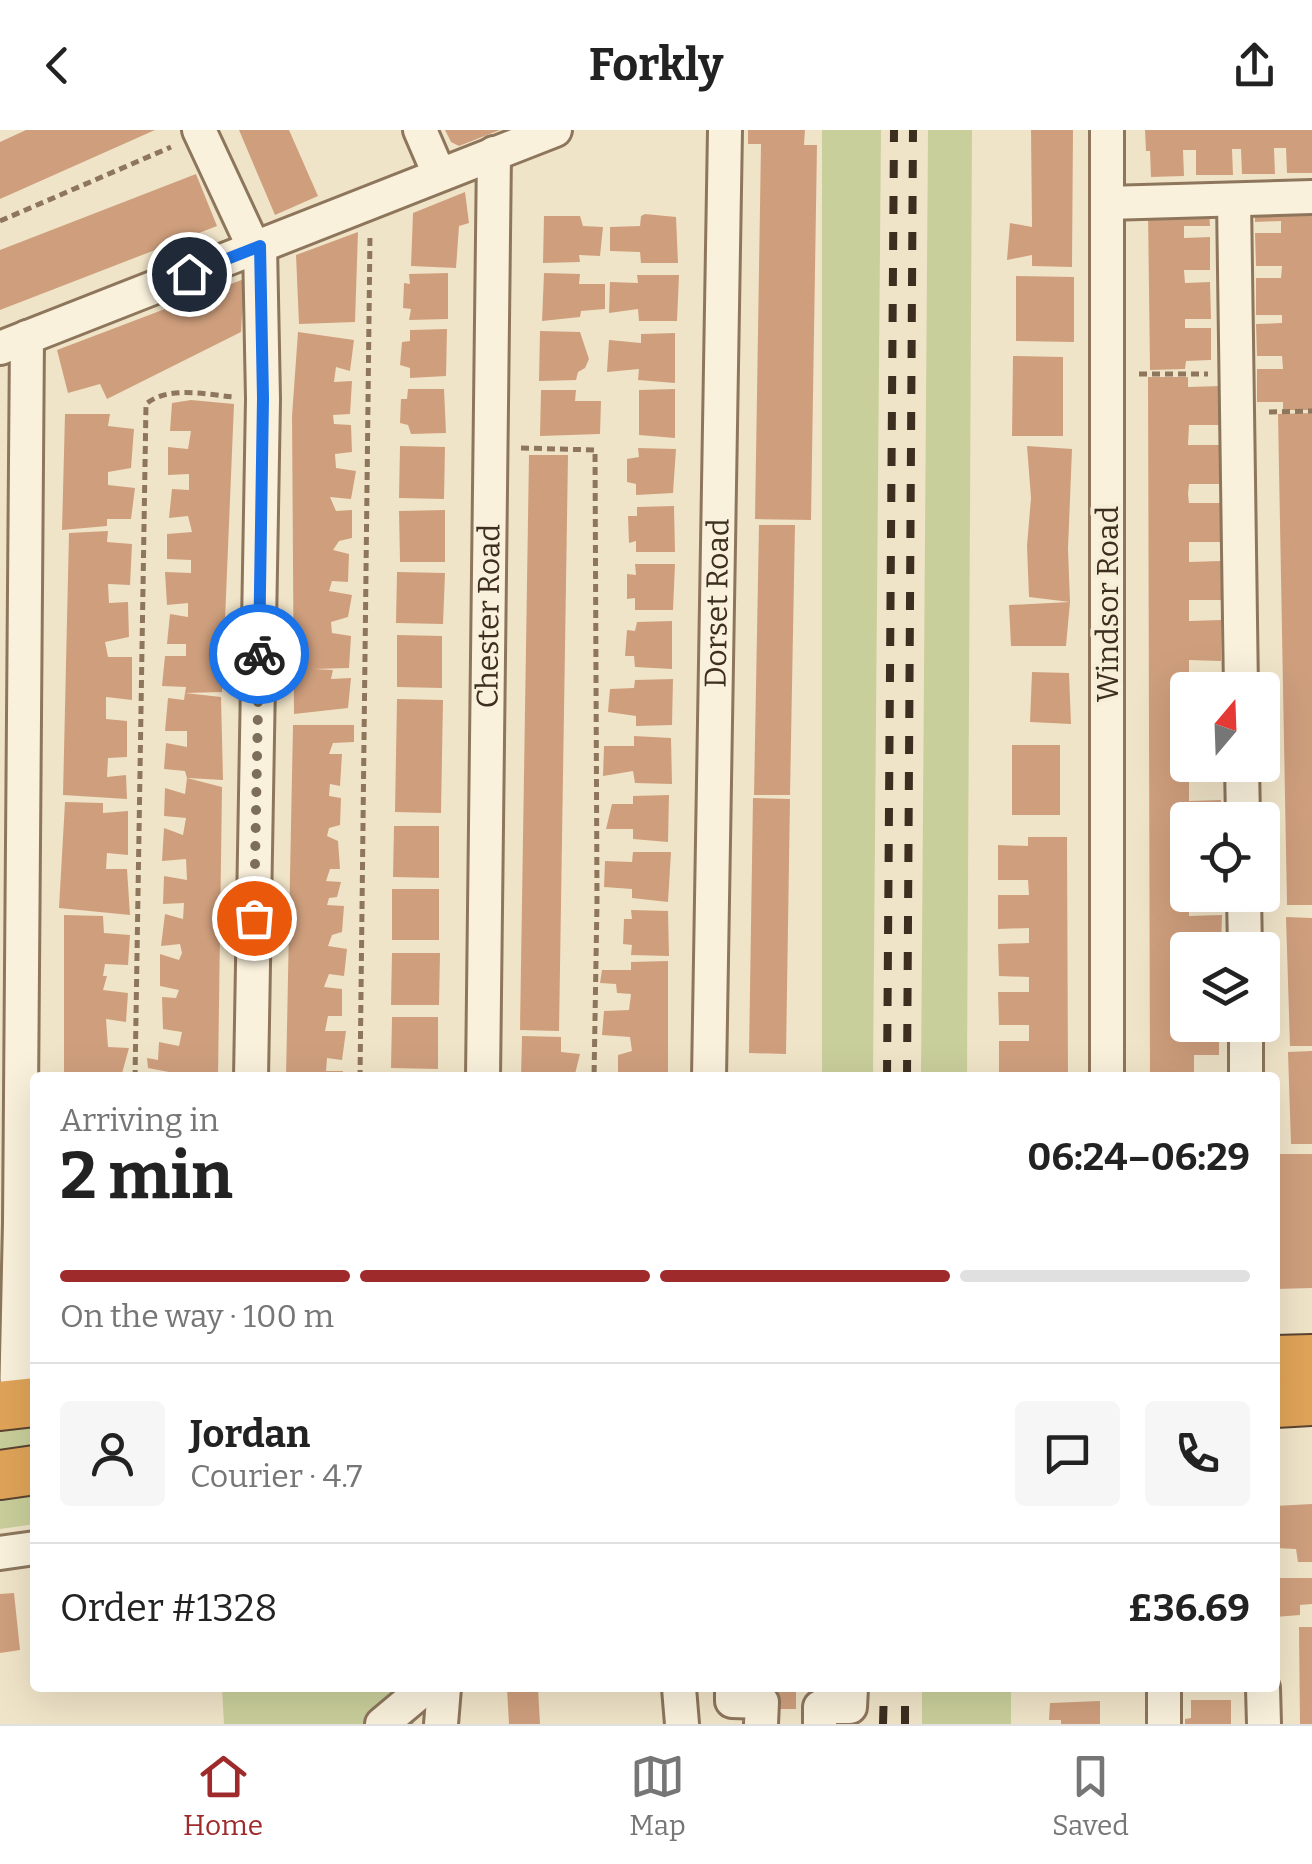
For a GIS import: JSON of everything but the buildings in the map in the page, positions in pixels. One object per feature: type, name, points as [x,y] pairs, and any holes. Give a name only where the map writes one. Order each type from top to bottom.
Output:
[{"type":"highway","points":[[1280,1360],[1312,1359]]},
{"type":"highway","points":[[1280,1403],[1312,1402]]},
{"type":"highway","points":[[0,1474],[30,1471]]},
{"type":"street","points":[[420,130],[438,174]]},
{"type":"street","points":[[17,1404],[20,1222],[13,342],[555,130]]},
{"type":"street","name":"Dorset Road","points":[[709,1072],[725,130]]},
{"type":"street","name":"Windsor Road","points":[[1107,130],[1108,1072]]},
{"type":"street","points":[[200,132],[257,247],[263,398],[252,1072]]},
{"type":"street","name":"Chester Road","points":[[483,1072],[494,153]]},
{"type":"street","points":[[1107,203],[1312,197]]},
{"type":"street","points":[[1234,200],[1240,672]]},
{"type":"street","points":[[1246,1042],[1246,1072]]},
{"type":"street","points":[[0,1553],[30,1549]]},
{"type":"street","points":[[382,1724],[419,1692]]},
{"type":"street","points":[[441,1724],[444,1692]]},
{"type":"street","points":[[679,1692],[682,1724]]},
{"type":"street","points":[[732,1692],[732,1701],[762,1702],[761,1724]]},
{"type":"street","points":[[820,1724],[820,1707],[850,1707],[851,1692]]},
{"type":"street","points":[[1164,1692],[1164,1724]]},
{"type":"street","points":[[1263,1692],[1264,1724]]},
{"type":"path","points":[[0,222],[200,132]]},
{"type":"path","points":[[360,1072],[371,201]]},
{"type":"path","points":[[1108,374],[1236,374]]},
{"type":"path","points":[[134,1072],[146,404],[156,396],[177,393],[263,398]]},
{"type":"path","points":[[1236,413],[1312,411]]},
{"type":"path","points":[[493,448],[595,450],[594,1072]]},
{"type":"green space","points":[[822,130],[881,130],[873,1072],[822,1072]]},
{"type":"green space","points":[[928,130],[972,130],[967,1072],[921,1072]]},
{"type":"green space","points":[[30,1425],[30,1452],[0,1455],[0,1428]]},
{"type":"green space","points":[[30,1486],[30,1525],[0,1529],[0,1489]]},
{"type":"green space","points":[[222,1692],[415,1692],[414,1724],[224,1724]]},
{"type":"green space","points":[[922,1692],[1011,1692],[1011,1724],[922,1724]]},
{"type":"railway","points":[[887,1072],[894,130]]},
{"type":"railway","points":[[907,1072],[913,130]]},
{"type":"railway","points":[[883,1724],[884,1692]]},
{"type":"railway","points":[[905,1692],[905,1724]]},
{"type":"way so far","points":[[254,918],[259,654]]},
{"type":"route","points":[[189,274],[260,246],[263,398],[259,654]]}]
